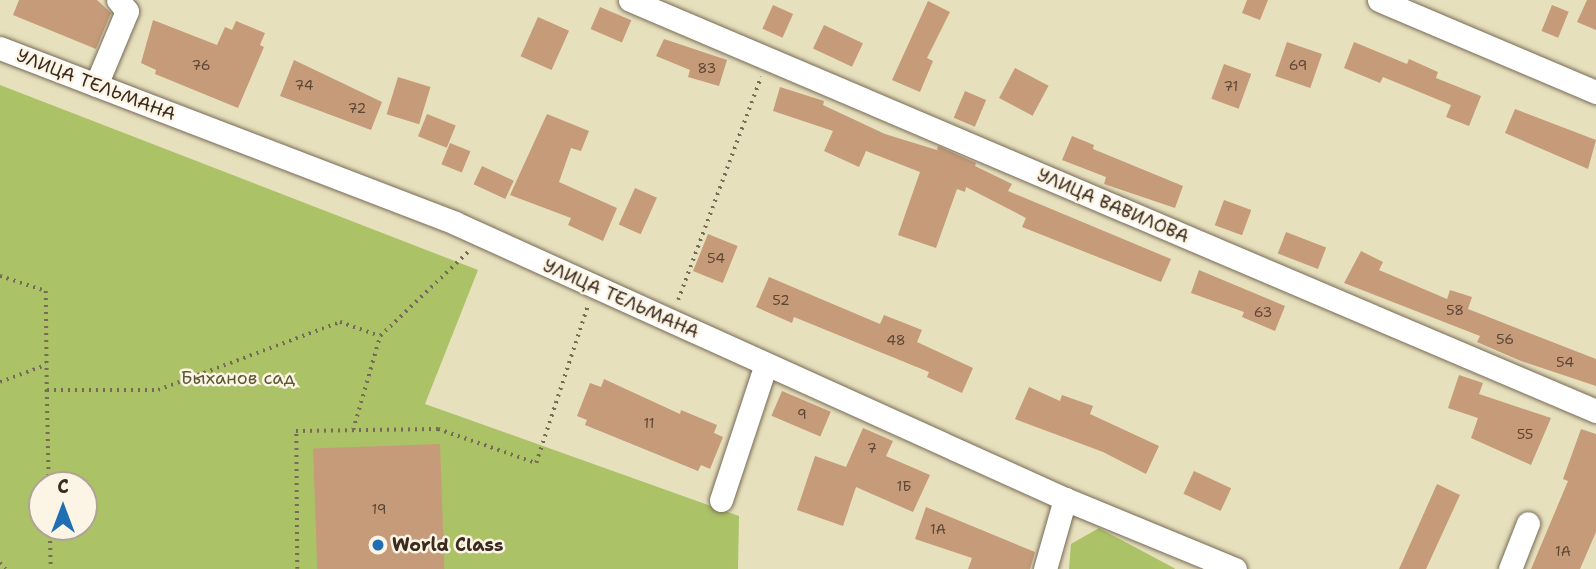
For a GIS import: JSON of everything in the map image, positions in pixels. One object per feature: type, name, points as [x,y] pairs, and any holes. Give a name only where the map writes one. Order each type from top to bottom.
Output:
[{"type":"street","points":[[96,85],[127,10],[118,0]]},
{"type":"street","name":"УЛИЦА ВАВИЛОВА","points":[[630,0],[1596,411]]},
{"type":"street","points":[[1380,0],[1596,92]]},
{"type":"street","name":"УЛИЦА ТЕЛЬМАНА","points":[[0,48],[455,223],[1065,499],[1235,569]]},
{"type":"street","points":[[721,500],[766,364]]},
{"type":"street","points":[[1045,569],[1065,499]]},
{"type":"street","points":[[1510,569],[1528,523]]},
{"type":"path","points":[[670,321],[768,59]]},
{"type":"path","points":[[353,430],[380,336],[467,251],[479,257]]},
{"type":"path","points":[[0,276],[46,291],[49,471]]},
{"type":"path","points":[[576,298],[601,308]]},
{"type":"path","points":[[297,569],[296,431],[438,429],[536,463],[589,303]]},
{"type":"path","points":[[47,390],[158,390],[341,322],[380,336]]},
{"type":"path","points":[[0,382],[46,365]]},
{"type":"path","points":[[50,541],[51,569]]},
{"type":"path","points":[[0,563],[6,569]]},
{"type":"green space","name":"Быханов сад","points":[[0,85],[478,270],[425,404],[739,516],[738,569],[0,569]]},
{"type":"green space","points":[[1099,528],[1175,569],[1069,569],[1071,544]]},
{"type":"building","points":[[19,0],[97,0],[111,13],[96,49],[13,15]]},
{"type":"building","points":[[1247,0],[1268,0],[1260,20],[1242,13]]},
{"type":"building","points":[[1587,0],[1596,0],[1596,30],[1577,22]]},
{"type":"building","points":[[928,1],[950,12],[927,58],[933,61],[920,92],[892,80]]},
{"type":"building","points":[[773,5],[793,14],[783,38],[762,29]]},
{"type":"building","points":[[1552,5],[1569,12],[1558,38],[1542,31]]},
{"type":"building","points":[[600,7],[631,20],[622,42],[591,29]]},
{"type":"building","points":[[538,17],[569,31],[552,70],[521,56]]},
{"type":"building","points":[[153,20],[217,45],[225,27],[232,30],[236,21],[265,33],[260,45],[264,47],[238,108],[155,74],[156,70],[141,63]]},
{"type":"building","points":[[824,25],[863,43],[852,67],[813,49]]},
{"type":"building","points":[[664,39],[727,60],[719,86],[688,77],[690,70],[656,56]]},
{"type":"building","points":[[1287,42],[1322,54],[1310,88],[1275,76]]},
{"type":"building","points":[[1354,42],[1407,64],[1409,59],[1438,72],[1436,78],[1481,96],[1469,126],[1446,117],[1451,105],[1383,77],[1380,83],[1344,68]]},
{"type":"building","points":[[294,60],[382,102],[371,130],[280,96]]},
{"type":"building","points":[[1224,64],[1251,74],[1239,109],[1211,99]]},
{"type":"building","points":[[1015,68],[1049,86],[1033,116],[999,98]]},
{"type":"building","points":[[398,77],[431,87],[419,124],[387,114]]},
{"type":"building","points":[[780,87],[824,101],[823,105],[885,134],[937,150],[938,146],[976,163],[975,166],[1012,184],[1008,191],[1171,259],[1161,282],[1022,227],[1026,218],[966,187],[965,192],[957,189],[936,248],[898,235],[920,172],[866,151],[859,167],[824,151],[833,131],[773,111]]},
{"type":"building","points":[[965,91],[986,100],[975,127],[954,118]]},
{"type":"building","points":[[1515,109],[1596,140],[1588,169],[1505,133]]},
{"type":"building","points":[[427,114],[456,126],[447,148],[418,136]]},
{"type":"building","points":[[547,114],[589,131],[581,151],[571,148],[559,182],[617,208],[603,241],[568,225],[571,218],[510,195]]},
{"type":"building","points":[[1072,136],[1094,145],[1093,149],[1183,186],[1175,208],[1104,184],[1106,177],[1062,160]]},
{"type":"building","points":[[450,143],[470,151],[462,173],[441,164]]},
{"type":"building","points":[[482,166],[514,181],[505,199],[474,184]]},
{"type":"building","points":[[635,188],[657,198],[641,234],[619,225]]},
{"type":"building","points":[[1224,200],[1251,210],[1242,235],[1215,225]]},
{"type":"building","points":[[1286,232],[1326,247],[1318,269],[1278,253]]},
{"type":"building","points":[[708,234],[738,246],[723,283],[693,271]]},
{"type":"building","points":[[1361,251],[1383,262],[1379,270],[1447,299],[1450,290],[1472,297],[1468,309],[1596,359],[1596,386],[1521,361],[1477,342],[1480,336],[1344,283]]},
{"type":"building","points":[[1199,270],[1285,306],[1275,331],[1242,317],[1244,312],[1191,293]]},
{"type":"building","points":[[769,277],[880,324],[884,315],[922,330],[917,342],[973,368],[962,393],[927,377],[929,372],[794,317],[792,323],[756,307]]},
{"type":"building","points":[[1459,375],[1483,383],[1479,394],[1551,418],[1531,465],[1471,438],[1478,418],[1448,408]]},
{"type":"building","points":[[604,379],[680,414],[681,410],[717,425],[714,433],[723,437],[710,469],[701,465],[698,471],[585,425],[587,420],[577,416],[590,383],[601,387]]},
{"type":"building","points":[[1029,387],[1060,401],[1062,395],[1093,406],[1090,414],[1159,446],[1146,474],[1103,452],[1015,419]]},
{"type":"building","points":[[782,391],[831,412],[820,437],[771,416]]},
{"type":"building","points":[[863,428],[893,441],[886,456],[930,475],[913,512],[856,487],[843,526],[797,510],[815,456],[846,467]]},
{"type":"building","points":[[1581,429],[1596,434],[1596,532],[1580,569],[1531,569],[1568,481],[1563,479]]},
{"type":"building","points":[[440,444],[444,569],[317,569],[313,448]]},
{"type":"building","points":[[1194,471],[1231,488],[1221,511],[1183,494]]},
{"type":"building","points":[[1437,484],[1460,495],[1426,569],[1399,569]]},
{"type":"building","points":[[926,507],[1035,552],[1030,569],[968,569],[972,558],[915,539]]},
{"type":"place","name":"World Class","points":[[378,545]]}]
